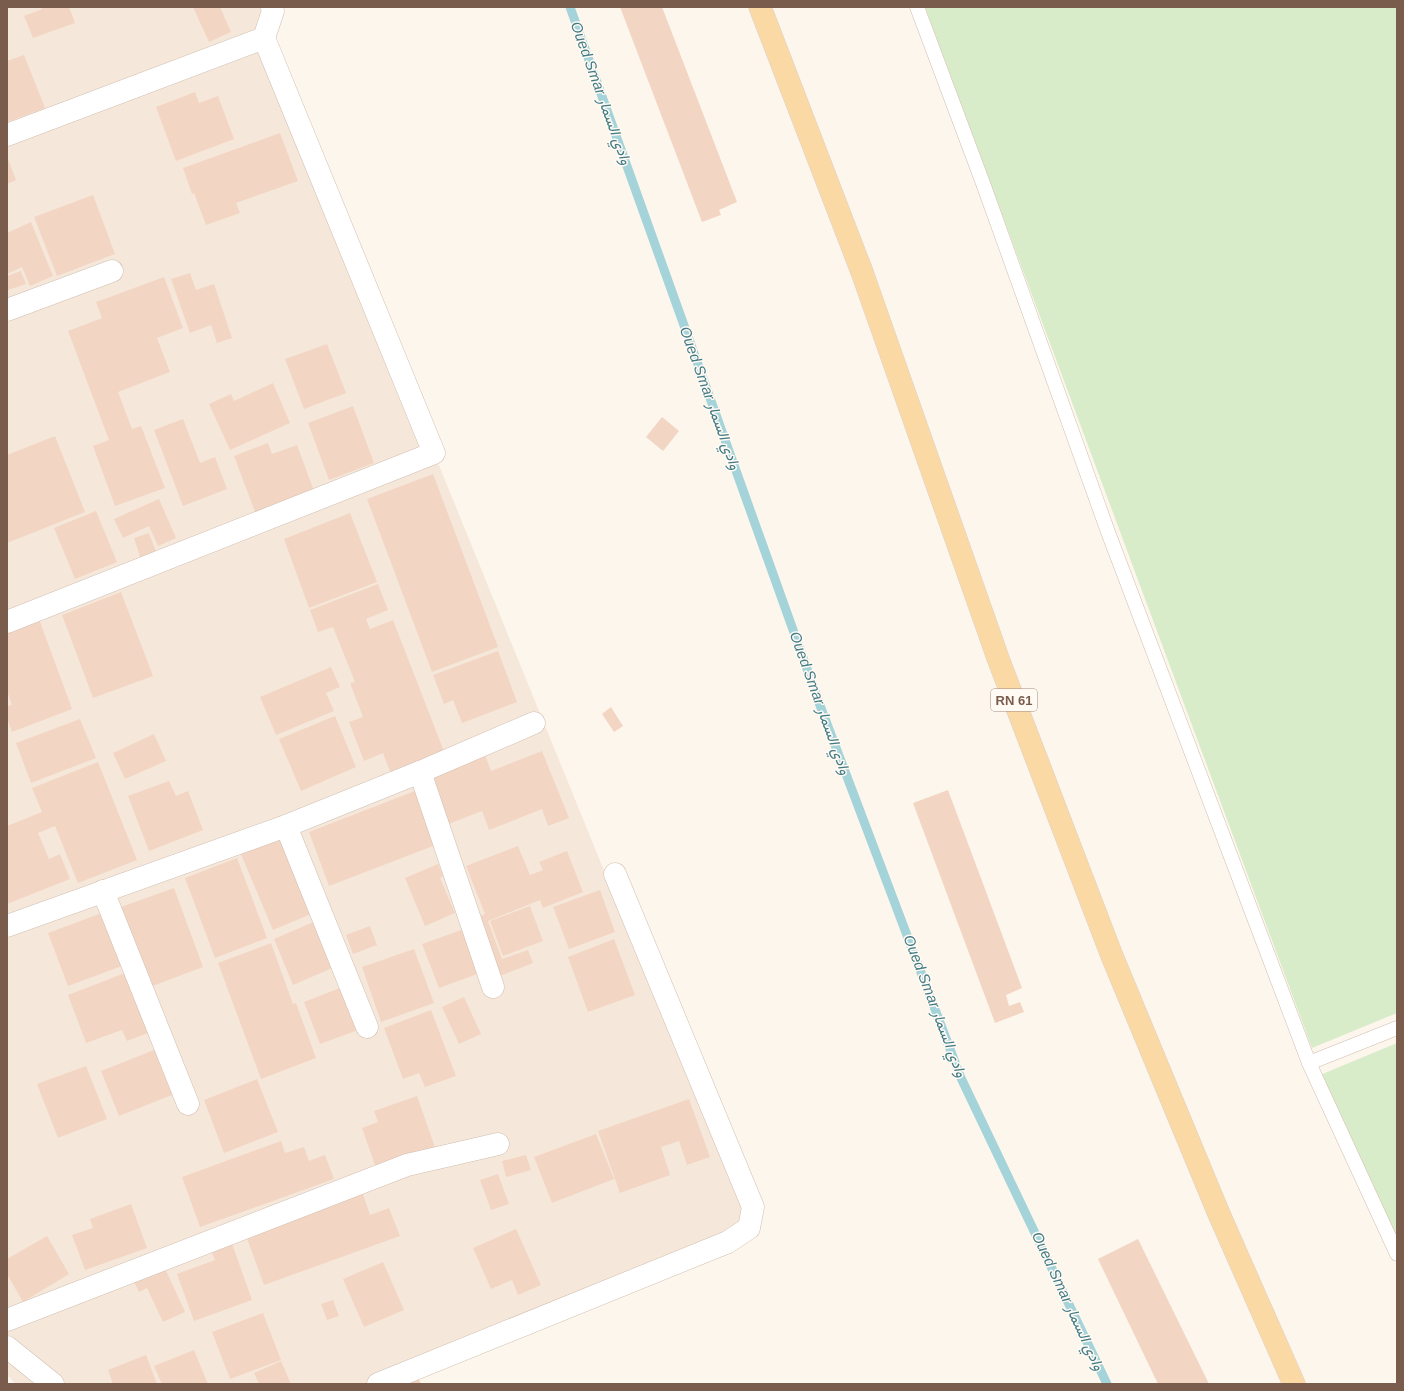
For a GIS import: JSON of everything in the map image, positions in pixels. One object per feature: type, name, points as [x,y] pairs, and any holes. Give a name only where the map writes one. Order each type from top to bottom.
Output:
[{"type":"main road","name":"RN 61","points":[[760,7],[862,272],[999,661],[1112,956],[1219,1214],[1294,1384]]},
{"type":"street","points":[[7,622],[434,452],[264,38],[273,11],[272,7]]},
{"type":"street","points":[[7,135],[264,38]]},
{"type":"street","points":[[7,310],[112,271]]},
{"type":"street","points":[[7,926],[286,826],[420,772],[534,723]]},
{"type":"street","points":[[420,772],[492,987]]},
{"type":"street","points":[[286,826],[367,1026]]},
{"type":"street","points":[[378,1384],[728,1242],[749,1228],[753,1207],[615,874]]},
{"type":"street","points":[[103,891],[188,1104]]},
{"type":"street","points":[[7,1320],[407,1166],[498,1144]]},
{"type":"street","points":[[7,1347],[53,1384]]},
{"type":"lane","points":[[917,7],[984,186],[1108,532],[1309,1063],[1397,1254]]},
{"type":"lane","points":[[1309,1063],[1397,1028]]},
{"type":"shaded area","points":[[7,7],[272,7],[265,38],[605,873],[748,1204],[744,1222],[723,1235],[371,1384],[16,1384],[7,1375]]},
{"type":"green space","points":[[925,7],[1397,7],[1397,1013],[1312,1048]]},
{"type":"green space","points":[[1397,1043],[1397,1246],[1320,1075]]},
{"type":"building","points":[[41,7],[69,7],[75,23],[33,38],[24,16],[42,9]]},
{"type":"building","points":[[193,7],[220,7],[231,32],[209,42]]},
{"type":"building","points":[[620,7],[662,7],[737,202],[719,210],[721,215],[702,222]]},
{"type":"building","points":[[24,55],[45,108],[7,122],[7,61]]},
{"type":"building","points":[[195,92],[199,103],[218,96],[234,139],[176,161],[156,107]]},
{"type":"building","points":[[280,133],[298,181],[236,203],[240,213],[206,225],[194,193],[192,194],[183,168]]},
{"type":"building","points":[[7,156],[16,180],[7,184]]},
{"type":"building","points":[[93,195],[115,254],[57,276],[34,217]]},
{"type":"building","points":[[31,222],[53,276],[30,286],[22,267],[7,274],[7,233]]},
{"type":"building","points":[[21,271],[26,284],[8,290],[7,276]]},
{"type":"building","points":[[190,273],[196,290],[214,284],[232,338],[217,343],[211,325],[190,333],[171,279]]},
{"type":"building","points":[[164,277],[183,328],[157,338],[170,372],[118,392],[132,429],[141,426],[165,488],[115,506],[93,446],[109,440],[68,331],[102,318],[96,302]]},
{"type":"building","points":[[327,344],[346,393],[304,409],[285,359]]},
{"type":"building","points":[[273,383],[290,423],[230,450],[209,404],[231,394],[234,401]]},
{"type":"building","points":[[353,406],[374,463],[329,480],[308,423]]},
{"type":"building","points":[[662,417],[679,431],[663,451],[646,437]]},
{"type":"building","points":[[183,419],[200,463],[215,457],[227,489],[183,506],[154,430]]},
{"type":"building","points":[[55,436],[85,512],[7,543],[7,455]]},
{"type":"building","points":[[268,443],[272,454],[297,445],[314,491],[255,512],[234,456]]},
{"type":"building","points":[[433,474],[498,647],[432,672],[367,499]]},
{"type":"building","points":[[159,499],[176,538],[158,546],[149,526],[123,538],[114,519]]},
{"type":"building","points":[[96,511],[117,562],[75,579],[54,528]]},
{"type":"building","points":[[350,513],[377,582],[309,608],[284,539]]},
{"type":"building","points":[[149,533],[157,554],[141,560],[134,538]]},
{"type":"building","points":[[378,584],[388,610],[366,619],[370,629],[393,620],[445,754],[391,774],[383,753],[364,761],[349,722],[363,717],[350,683],[355,682],[333,627],[318,632],[310,610]]},
{"type":"building","points":[[121,592],[153,676],[93,698],[62,615]]},
{"type":"building","points":[[39,619],[72,709],[12,732],[7,718],[7,706],[12,705],[7,691],[7,631]]},
{"type":"building","points":[[498,651],[517,702],[462,723],[453,700],[444,704],[433,675]]},
{"type":"building","points":[[331,667],[340,687],[326,693],[334,711],[276,735],[260,697]]},
{"type":"building","points":[[611,707],[623,726],[614,732],[602,714]]},
{"type":"building","points":[[335,716],[356,767],[301,791],[279,739]]},
{"type":"building","points":[[80,719],[96,758],[31,783],[16,743]]},
{"type":"building","points":[[154,734],[166,761],[125,779],[113,753]]},
{"type":"building","points":[[542,751],[569,818],[548,826],[542,809],[489,830],[482,811],[446,825],[427,775],[484,752],[491,771]]},
{"type":"building","points":[[98,762],[137,860],[78,883],[55,826],[38,833],[49,859],[60,854],[70,879],[7,904],[7,826],[42,812],[32,788]]},
{"type":"building","points":[[169,781],[176,796],[188,791],[203,830],[149,851],[128,796]]},
{"type":"building","points":[[420,789],[441,843],[329,886],[309,832]]},
{"type":"building","points":[[948,790],[1022,988],[1006,995],[1009,1006],[1020,1002],[1024,1012],[995,1023],[913,803]]},
{"type":"building","points":[[283,833],[316,912],[273,930],[240,852]]},
{"type":"building","points":[[518,846],[530,875],[543,870],[539,862],[567,851],[583,892],[543,908],[540,900],[488,921],[502,959],[528,950],[533,963],[500,976],[471,920],[485,914],[466,866]]},
{"type":"building","points":[[237,858],[267,938],[215,958],[185,878]]},
{"type":"building","points":[[438,864],[443,876],[440,878],[455,913],[425,926],[405,878]]},
{"type":"building","points":[[174,888],[203,967],[150,987],[121,907]]},
{"type":"building","points":[[600,890],[615,932],[569,949],[553,907]]},
{"type":"building","points":[[530,906],[543,941],[503,956],[490,921]]},
{"type":"building","points":[[102,913],[122,966],[68,986],[48,933]]},
{"type":"building","points":[[318,920],[337,966],[293,985],[274,939]]},
{"type":"building","points":[[370,926],[377,945],[353,954],[346,935]]},
{"type":"building","points":[[467,928],[483,972],[439,988],[422,944]]},
{"type":"building","points":[[614,939],[635,995],[588,1012],[568,957]]},
{"type":"building","points":[[271,943],[293,1004],[296,1003],[316,1058],[261,1079],[218,963]]},
{"type":"building","points":[[414,949],[434,1003],[381,1022],[362,967]]},
{"type":"building","points":[[125,973],[148,1033],[127,1041],[122,1030],[86,1043],[68,995]]},
{"type":"building","points":[[345,986],[361,1029],[320,1044],[304,1002]]},
{"type":"building","points":[[464,997],[481,1034],[459,1044],[442,1007]]},
{"type":"building","points":[[431,1010],[456,1076],[425,1087],[419,1073],[403,1079],[384,1028]]},
{"type":"building","points":[[154,1050],[172,1095],[119,1116],[101,1071]]},
{"type":"building","points":[[86,1066],[107,1119],[58,1138],[37,1084]]},
{"type":"building","points":[[257,1079],[278,1132],[224,1153],[204,1100]]},
{"type":"building","points":[[417,1096],[436,1150],[377,1171],[362,1128],[378,1122],[374,1111]]},
{"type":"building","points":[[689,1099],[710,1157],[687,1165],[679,1141],[661,1147],[670,1175],[620,1193],[598,1131]]},
{"type":"building","points":[[596,1134],[614,1179],[552,1203],[534,1157]]},
{"type":"building","points":[[281,1141],[285,1153],[304,1147],[309,1161],[325,1155],[334,1179],[200,1227],[182,1177]]},
{"type":"building","points":[[526,1155],[531,1170],[506,1177],[502,1161]]},
{"type":"building","points":[[498,1174],[509,1204],[491,1210],[480,1180]]},
{"type":"building","points":[[362,1191],[370,1215],[389,1208],[400,1236],[264,1285],[245,1233]]},
{"type":"building","points":[[131,1204],[147,1248],[85,1270],[72,1235],[93,1228],[90,1219]]},
{"type":"building","points":[[516,1229],[541,1285],[518,1295],[512,1280],[491,1289],[473,1248]]},
{"type":"building","points":[[47,1236],[69,1274],[23,1302],[7,1274],[7,1259]]},
{"type":"building","points":[[230,1238],[252,1300],[194,1321],[177,1274],[215,1260],[209,1246]]},
{"type":"building","points":[[1138,1239],[1209,1384],[1158,1384],[1098,1259]]},
{"type":"building","points":[[383,1262],[404,1310],[364,1327],[343,1279]]},
{"type":"building","points":[[164,1266],[185,1312],[163,1322],[147,1288],[139,1292],[133,1280]]},
{"type":"building","points":[[333,1300],[339,1316],[327,1320],[321,1304]]},
{"type":"building","points":[[263,1313],[281,1360],[230,1379],[212,1332]]},
{"type":"building","points":[[194,1350],[208,1384],[162,1384],[154,1366]]},
{"type":"building","points":[[146,1355],[157,1384],[113,1384],[108,1370]]},
{"type":"building","points":[[281,1361],[291,1384],[259,1384],[254,1373]]},
{"type":"building","points":[[417,1375],[421,1384],[397,1384]]},
{"type":"waterway","name":"Oued Smar وادي السمار","points":[[570,7],[821,708],[961,1078],[1107,1384]]}]
